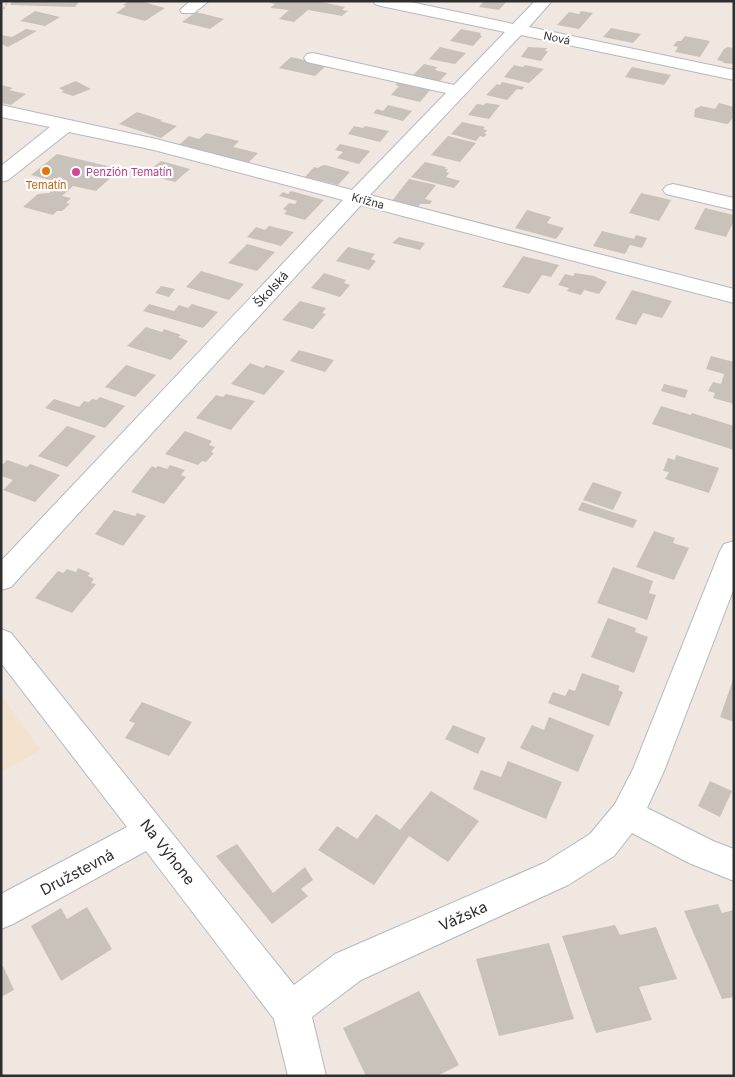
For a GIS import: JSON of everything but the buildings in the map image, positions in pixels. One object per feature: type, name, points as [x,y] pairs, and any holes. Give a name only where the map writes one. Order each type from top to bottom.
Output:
[{"type":"street","name":"Nová","points":[[381,1],[734,75]]},
{"type":"street","name":"Školská","points":[[1,579],[356,198],[544,1]]},
{"type":"street","points":[[313,58],[459,91]]},
{"type":"street","name":"Krížna","points":[[1,111],[156,146],[734,296]]},
{"type":"street","points":[[1,176],[64,126]]},
{"type":"street","points":[[672,190],[734,204]]},
{"type":"street","name":"Vážska","points":[[292,1010],[348,968],[556,874],[602,845],[627,814],[648,771],[734,551]]},
{"type":"street","name":"Na Výhone","points":[[1,641],[292,1010],[307,1076]]},
{"type":"street","points":[[627,814],[700,852],[734,865]]},
{"type":"street","name":"Družstevná","points":[[1,912],[152,831]]},
{"type":"path","points":[[1,12],[8,1]]},
{"type":"shaded area","points":[[1,695],[41,750],[1,772]]},
{"type":"place","name":"Tematín","points":[[46,171]]},
{"type":"place","name":"Penzión Tematín","points":[[76,172]]}]
